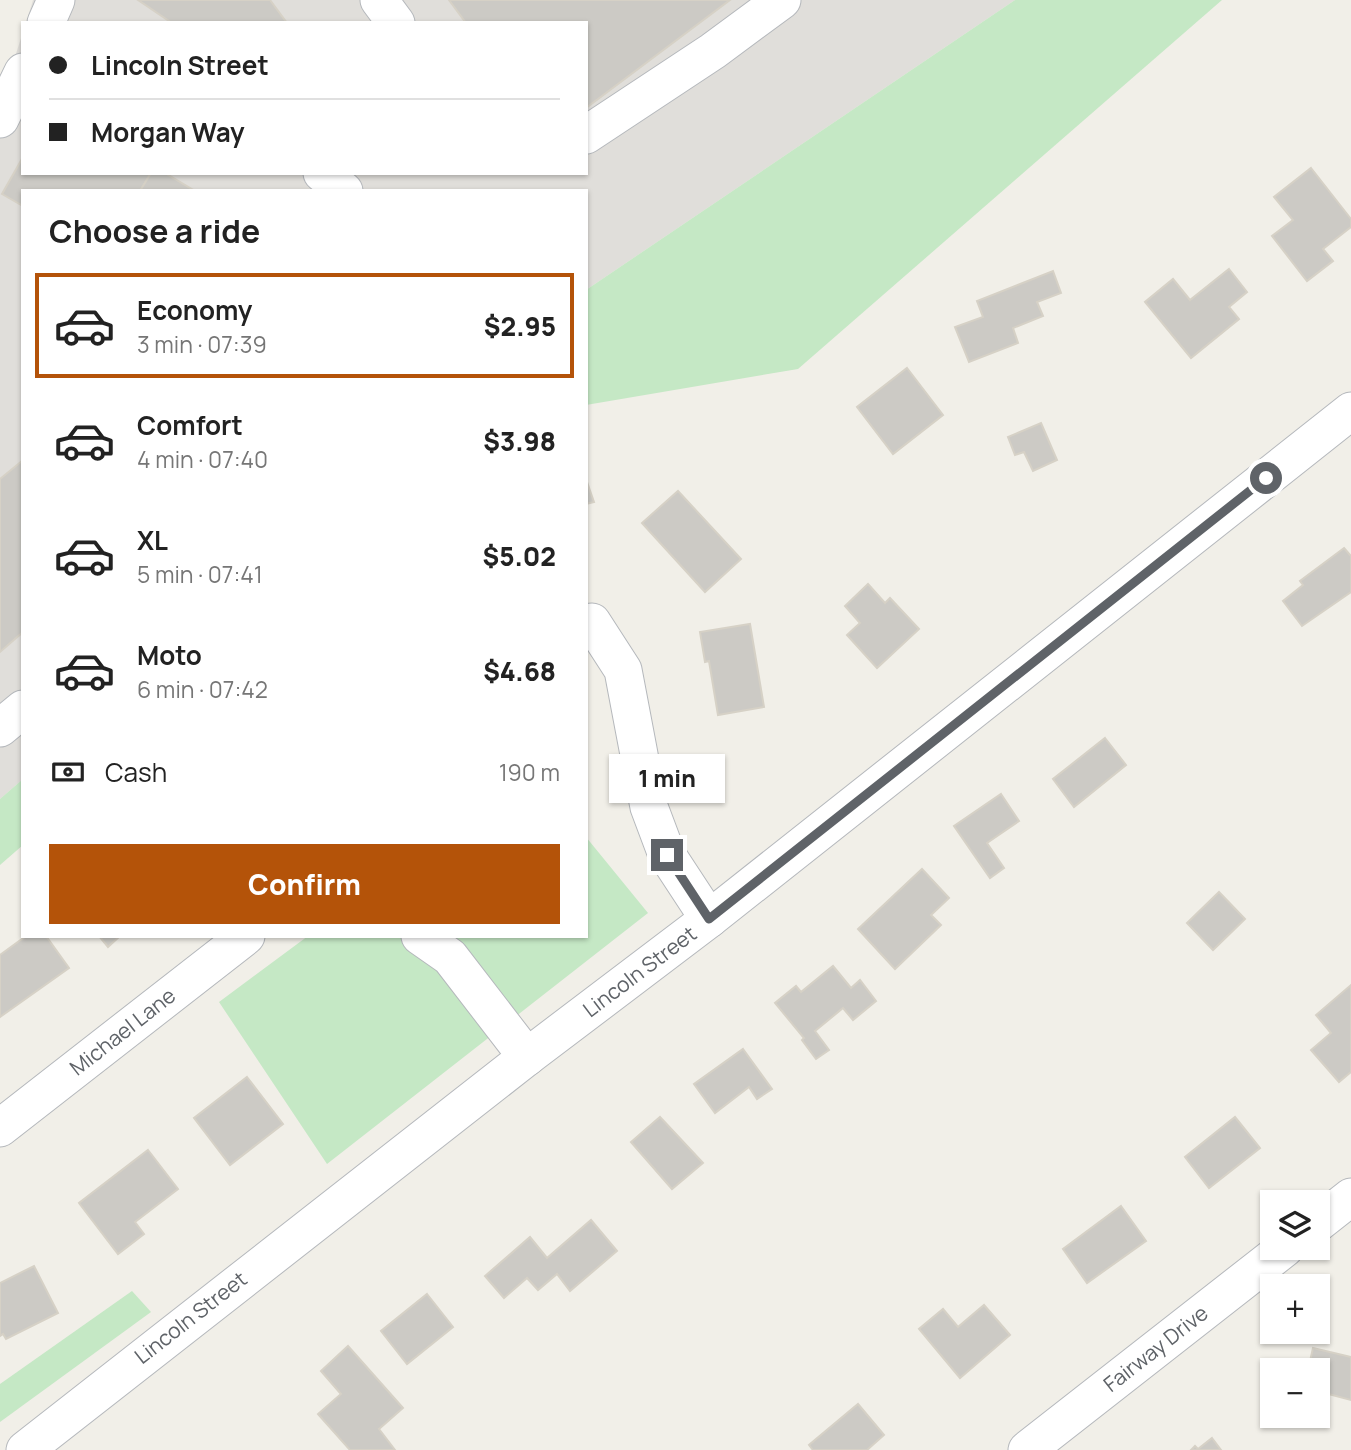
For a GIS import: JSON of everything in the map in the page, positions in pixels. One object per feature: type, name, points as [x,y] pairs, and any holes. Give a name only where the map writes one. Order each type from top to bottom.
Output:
[{"type":"street","points":[[379,0],[395,21]]},
{"type":"street","points":[[588,134],[713,51],[782,0]]},
{"type":"street","points":[[0,119],[21,76]]},
{"type":"street","points":[[324,175],[342,189]]},
{"type":"street","name":"Lincoln Street","points":[[25,1450],[527,1057],[709,919],[1351,411]]},
{"type":"street","points":[[592,622],[623,670],[649,807],[667,855],[709,919]]},
{"type":"street","points":[[0,728],[21,711]]},
{"type":"street","name":"Michael Lane","points":[[0,1128],[243,938]]},
{"type":"street","points":[[423,938],[450,957],[527,1057]]},
{"type":"street","points":[[1330,1213],[1351,1196]]},
{"type":"street","name":"Fairway Drive","points":[[1027,1450],[1271,1260]]},
{"type":"shaded area","points":[[33,0],[1015,0],[588,289],[588,189],[21,189],[21,781],[0,799],[0,103],[21,38],[21,175],[588,175],[588,21],[27,21]]},
{"type":"green space","points":[[1015,0],[1222,0],[798,369],[588,405],[588,289]]},
{"type":"green space","points":[[21,781],[21,847],[0,865],[0,799]]},
{"type":"green space","points":[[588,839],[648,913],[327,1164],[219,1002],[305,938],[588,938]]},
{"type":"green space","points":[[132,1291],[151,1312],[0,1422],[0,1384]]},
{"type":"building","points":[[138,0],[270,0],[286,21],[169,21]]},
{"type":"building","points":[[449,0],[730,0],[588,106],[588,21],[465,21]]},
{"type":"building","points":[[21,161],[21,175],[150,175],[141,189],[21,189],[21,205],[2,194]]},
{"type":"building","points":[[1311,168],[1351,219],[1351,227],[1323,249],[1333,261],[1307,281],[1272,236],[1293,220],[1274,197]]},
{"type":"building","points":[[150,175],[168,175],[192,189],[141,189]]},
{"type":"building","points":[[1229,269],[1247,292],[1229,307],[1239,319],[1191,358],[1145,302],[1173,279],[1190,300]]},
{"type":"building","points":[[1053,271],[1061,293],[1037,302],[1043,316],[1013,328],[1018,343],[969,362],[955,327],[983,317],[977,301]]},
{"type":"building","points":[[907,368],[943,415],[893,454],[857,407]]},
{"type":"building","points":[[1041,423],[1057,460],[1033,471],[1024,452],[1015,455],[1008,437]]},
{"type":"building","points":[[21,462],[21,634],[0,652],[0,479]]},
{"type":"building","points":[[588,485],[594,502],[588,504]]},
{"type":"building","points":[[678,491],[741,559],[705,592],[642,523]]},
{"type":"building","points":[[1344,548],[1351,556],[1351,592],[1302,626],[1283,601],[1303,585],[1300,581]]},
{"type":"building","points":[[868,584],[885,603],[890,598],[919,629],[877,668],[847,635],[860,623],[845,606]]},
{"type":"building","points":[[750,624],[764,707],[718,715],[709,661],[705,662],[700,632]]},
{"type":"building","points":[[1105,738],[1126,765],[1074,807],[1053,779]]},
{"type":"building","points":[[1001,794],[1019,821],[987,843],[1004,868],[990,878],[954,826]]},
{"type":"building","points":[[922,869],[949,898],[931,915],[941,925],[895,969],[858,929]]},
{"type":"building","points":[[1219,892],[1245,919],[1213,950],[1187,923]]},
{"type":"building","points":[[23,938],[47,938],[69,968],[0,1017],[0,955]]},
{"type":"building","points":[[101,938],[118,938],[108,947]]},
{"type":"building","points":[[833,966],[851,988],[860,980],[876,1001],[853,1020],[843,1008],[815,1031],[829,1050],[816,1059],[802,1040],[804,1038],[775,1003],[796,986],[801,992]]},
{"type":"building","points":[[1351,985],[1351,1072],[1339,1082],[1311,1050],[1331,1033],[1316,1015]]},
{"type":"building","points":[[743,1049],[772,1089],[757,1099],[749,1087],[715,1113],[694,1084]]},
{"type":"building","points":[[247,1077],[283,1124],[230,1165],[194,1118]]},
{"type":"building","points":[[660,1117],[703,1163],[672,1189],[631,1142]]},
{"type":"building","points":[[1235,1117],[1260,1148],[1209,1188],[1185,1157]]},
{"type":"building","points":[[148,1150],[178,1189],[135,1222],[144,1234],[118,1254],[79,1203]]},
{"type":"building","points":[[1121,1206],[1146,1241],[1087,1283],[1063,1249]]},
{"type":"building","points":[[591,1220],[617,1251],[570,1291],[557,1274],[538,1290],[527,1278],[504,1298],[485,1276],[530,1237],[547,1258]]},
{"type":"building","points":[[34,1266],[58,1313],[6,1339],[3,1334],[0,1336],[0,1283]]},
{"type":"building","points":[[427,1294],[453,1327],[407,1364],[381,1331]]},
{"type":"building","points":[[984,1305],[1010,1335],[960,1378],[919,1329],[943,1309],[958,1327]]},
{"type":"building","points":[[348,1346],[403,1408],[379,1429],[395,1450],[350,1450],[318,1414],[341,1394],[321,1371]]},
{"type":"building","points":[[1313,1348],[1351,1357],[1351,1400],[1330,1394],[1330,1358],[1311,1358]]},
{"type":"building","points":[[858,1404],[884,1435],[867,1450],[813,1450],[809,1445]]},
{"type":"building","points":[[1212,1438],[1221,1450],[1191,1450],[1195,1446],[1198,1449]]},
{"type":"route","points":[[667,855],[709,919],[1266,478]]}]
